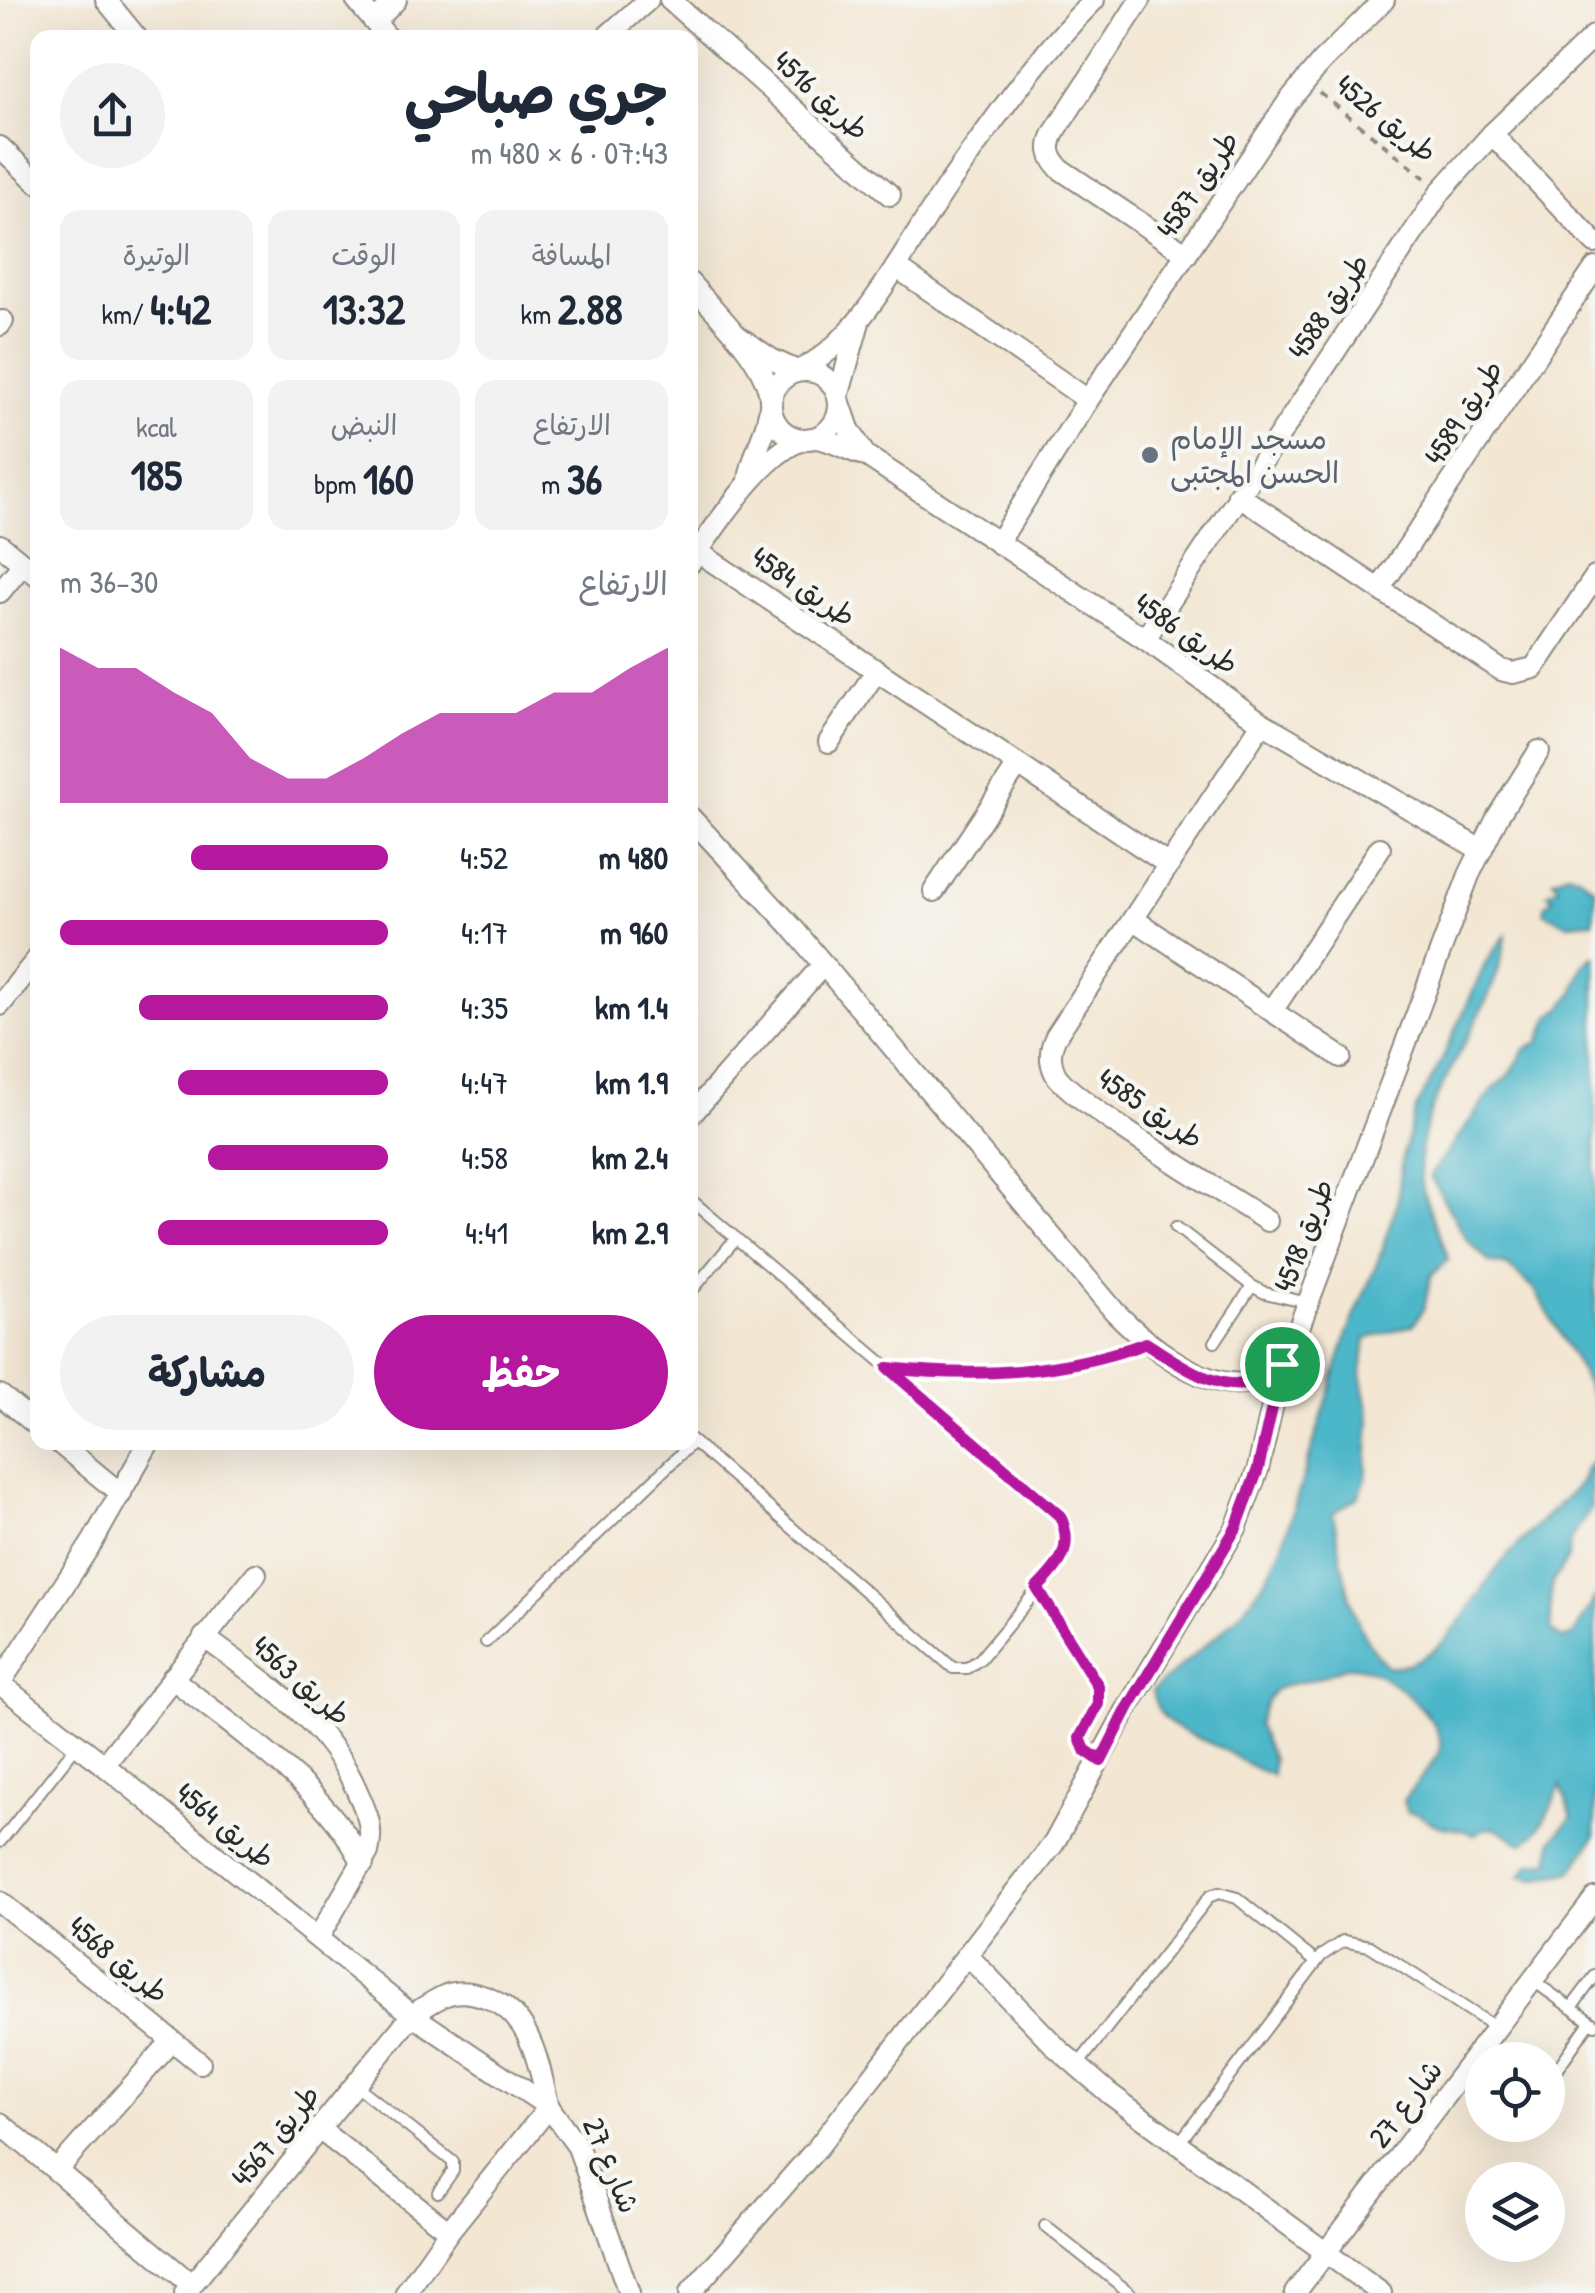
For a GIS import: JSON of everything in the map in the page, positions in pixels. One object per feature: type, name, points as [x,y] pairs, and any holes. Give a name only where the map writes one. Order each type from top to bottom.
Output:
[{"type":"street","points":[[106,0],[130,30]]},
{"type":"street","points":[[356,0],[382,30],[396,0]]},
{"type":"street","points":[[614,30],[648,0]]},
{"type":"street","name":"طريق 4516","points":[[670,0],[890,196]]},
{"type":"street","points":[[771,402],[779,382],[826,354],[860,319],[1002,108],[1094,0]]},
{"type":"street","points":[[1140,0],[1054,133],[1050,156],[1060,168],[1187,254]]},
{"type":"street","name":"طريق 4587","points":[[998,543],[1088,400],[1305,80],[1370,4]]},
{"type":"street","name":"طريق 4588","points":[[1145,639],[1441,191],[1492,134],[1595,35]]},
{"type":"street","points":[[1492,134],[1595,243]]},
{"type":"street","points":[[0,148],[30,176]]},
{"type":"street","points":[[896,267],[1088,400]]},
{"type":"street","name":"طريق 4589","points":[[1380,588],[1595,268]]},
{"type":"street","points":[[698,292],[752,356],[776,422],[783,431],[802,439],[823,434],[836,418],[838,397],[860,319]]},
{"type":"street","points":[[736,335],[797,372],[818,373],[834,387],[838,397]]},
{"type":"street","name":"طريق 4586","points":[[838,397],[849,429],[866,455]]},
{"type":"street","name":"طريق 4584","points":[[748,482],[771,402]]},
{"type":"street","name":"طريق 4586","points":[[813,438],[866,455],[1145,639],[1262,723],[1481,850]]},
{"type":"street","name":"طريق 4584","points":[[698,551],[748,482],[787,447],[813,438]]},
{"type":"street","points":[[1238,495],[1501,670],[1513,673],[1534,668],[1595,577]]},
{"type":"street","points":[[0,545],[30,570],[0,592]]},
{"type":"street","name":"طريق 4584","points":[[698,559],[877,670],[1169,865]]},
{"type":"street","points":[[829,742],[877,670]]},
{"type":"street","name":"طريق 4585","points":[[1262,723],[1056,1036],[1051,1046],[1051,1062],[1056,1076],[1086,1102],[1267,1222]]},
{"type":"street","name":"طريق 4518","points":[[690,2293],[818,2147],[1054,1843],[1128,1708],[1236,1528],[1258,1469],[1282,1364],[1309,1303],[1481,850],[1539,751]]},
{"type":"street","points":[[934,891],[1018,765]]},
{"type":"street","points":[[698,825],[823,964],[1086,1281],[1146,1343],[1187,1370],[1220,1381],[1254,1383],[1282,1364]]},
{"type":"street","points":[[1272,1011],[1380,848]]},
{"type":"street","points":[[1133,920],[1341,1056]]},
{"type":"street","points":[[698,1107],[823,964]]},
{"type":"street","points":[[0,1005],[30,968]]},
{"type":"street","points":[[0,1395],[30,1419]]},
{"type":"street","points":[[68,1450],[121,1494]]},
{"type":"street","points":[[0,1683],[121,1494],[145,1450]]},
{"type":"street","name":"طريق 4563","points":[[104,1764],[256,1574]]},
{"type":"street","name":"طريق 4563","points":[[204,1637],[302,1712],[336,1750],[371,1826],[372,1839],[363,1864],[318,1938]]},
{"type":"street","points":[[172,1678],[320,1799],[344,1829],[363,1864]]},
{"type":"street","name":"طريق 4564","points":[[0,1683],[412,2015]]},
{"type":"street","name":"شارع 27","points":[[1295,2293],[1595,1898]]},
{"type":"street","name":"طريق 4568","points":[[0,1902],[200,2063]]},
{"type":"street","points":[[968,1956],[1078,2066],[1381,2293]]},
{"type":"street","points":[[406,2293],[449,2231],[549,2107],[533,2041],[512,2013],[496,2000],[460,1992],[412,2015]]},
{"type":"street","name":"شارع 27","points":[[412,2015],[549,2107],[578,2147],[626,2291]]},
{"type":"street","name":"طريق 4567","points":[[189,2289],[412,2015]]},
{"type":"street","points":[[57,2170],[172,2041]]},
{"type":"street","points":[[0,2123],[189,2289]]},
{"type":"street","points":[[319,2129],[449,2231]]},
{"type":"lane","points":[[698,1206],[1060,1516],[1067,1537],[1066,1548],[1056,1568],[974,1664],[953,1668],[698,1447]]},
{"type":"lane","points":[[1176,1227],[1252,1286],[1309,1303]]},
{"type":"lane","points":[[698,1283],[736,1238]]},
{"type":"lane","points":[[1215,1342],[1252,1286]]},
{"type":"lane","points":[[888,1368],[960,1374],[1032,1371],[1105,1358],[1146,1343]]},
{"type":"lane","points":[[486,1642],[682,1450]]},
{"type":"lane","points":[[1037,1588],[1098,1686],[1098,1704],[1080,1738],[1085,1750],[1101,1761]]},
{"type":"lane","points":[[0,1842],[78,1744]]},
{"type":"lane","points":[[1078,2066],[1210,1896],[1219,1893],[1237,1898],[1316,1962]]},
{"type":"lane","points":[[1178,2144],[1316,1962],[1335,1944],[1362,1942],[1498,2030]]},
{"type":"lane","points":[[1571,2008],[1595,1976]]},
{"type":"lane","points":[[1534,1982],[1593,2024],[1565,2060]]},
{"type":"lane","points":[[355,2085],[454,2162],[453,2171],[438,2192]]},
{"type":"lane","points":[[1044,2226],[1130,2293]]},
{"type":"path","name":"طريق 4526","points":[[1305,80],[1441,191]]},
{"type":"water","points":[[1568,873],[1578,875],[1595,889],[1593,922],[1567,924],[1544,912],[1553,899],[1547,893],[1558,887],[1553,879]]},
{"type":"water","points":[[1506,935],[1500,966],[1488,996],[1442,1085],[1422,1143],[1422,1183],[1448,1260],[1431,1276],[1424,1308],[1413,1325],[1366,1339],[1361,1373],[1370,1419],[1366,1479],[1358,1497],[1333,1513],[1349,1596],[1364,1635],[1389,1667],[1409,1663],[1426,1655],[1454,1629],[1509,1554],[1582,1482],[1584,1471],[1595,1457],[1591,1509],[1570,1540],[1569,1556],[1553,1582],[1550,1602],[1552,1631],[1562,1639],[1574,1635],[1595,1598],[1595,1836],[1573,1871],[1535,1879],[1521,1876],[1530,1864],[1550,1861],[1552,1840],[1572,1817],[1561,1786],[1541,1825],[1522,1844],[1493,1828],[1474,1835],[1407,1812],[1403,1801],[1436,1758],[1440,1739],[1424,1711],[1381,1676],[1348,1666],[1275,1690],[1257,1724],[1272,1760],[1272,1775],[1170,1723],[1156,1705],[1152,1691],[1241,1613],[1281,1550],[1347,1334],[1397,1203],[1403,1154],[1415,1111],[1487,960]]},
{"type":"water","points":[[1595,955],[1595,1405],[1581,1371],[1535,1290],[1508,1266],[1489,1262],[1467,1240],[1430,1176],[1493,1089],[1508,1077],[1525,1050],[1539,1042],[1551,1015],[1573,993],[1583,965]]},
{"type":"place","name":"مسجد الإمام الحسن المجتبى","points":[[1150,455]]},
{"type":"route","points":[[1146,1343],[1187,1370],[1220,1381],[1254,1383],[1282,1364],[1258,1469],[1236,1528],[1128,1708],[1101,1761],[1085,1750],[1080,1738],[1098,1704],[1098,1686],[1037,1588],[1063,1559],[1067,1537],[1060,1516],[888,1368],[960,1374],[1032,1371],[1105,1358],[1146,1343]]}]
